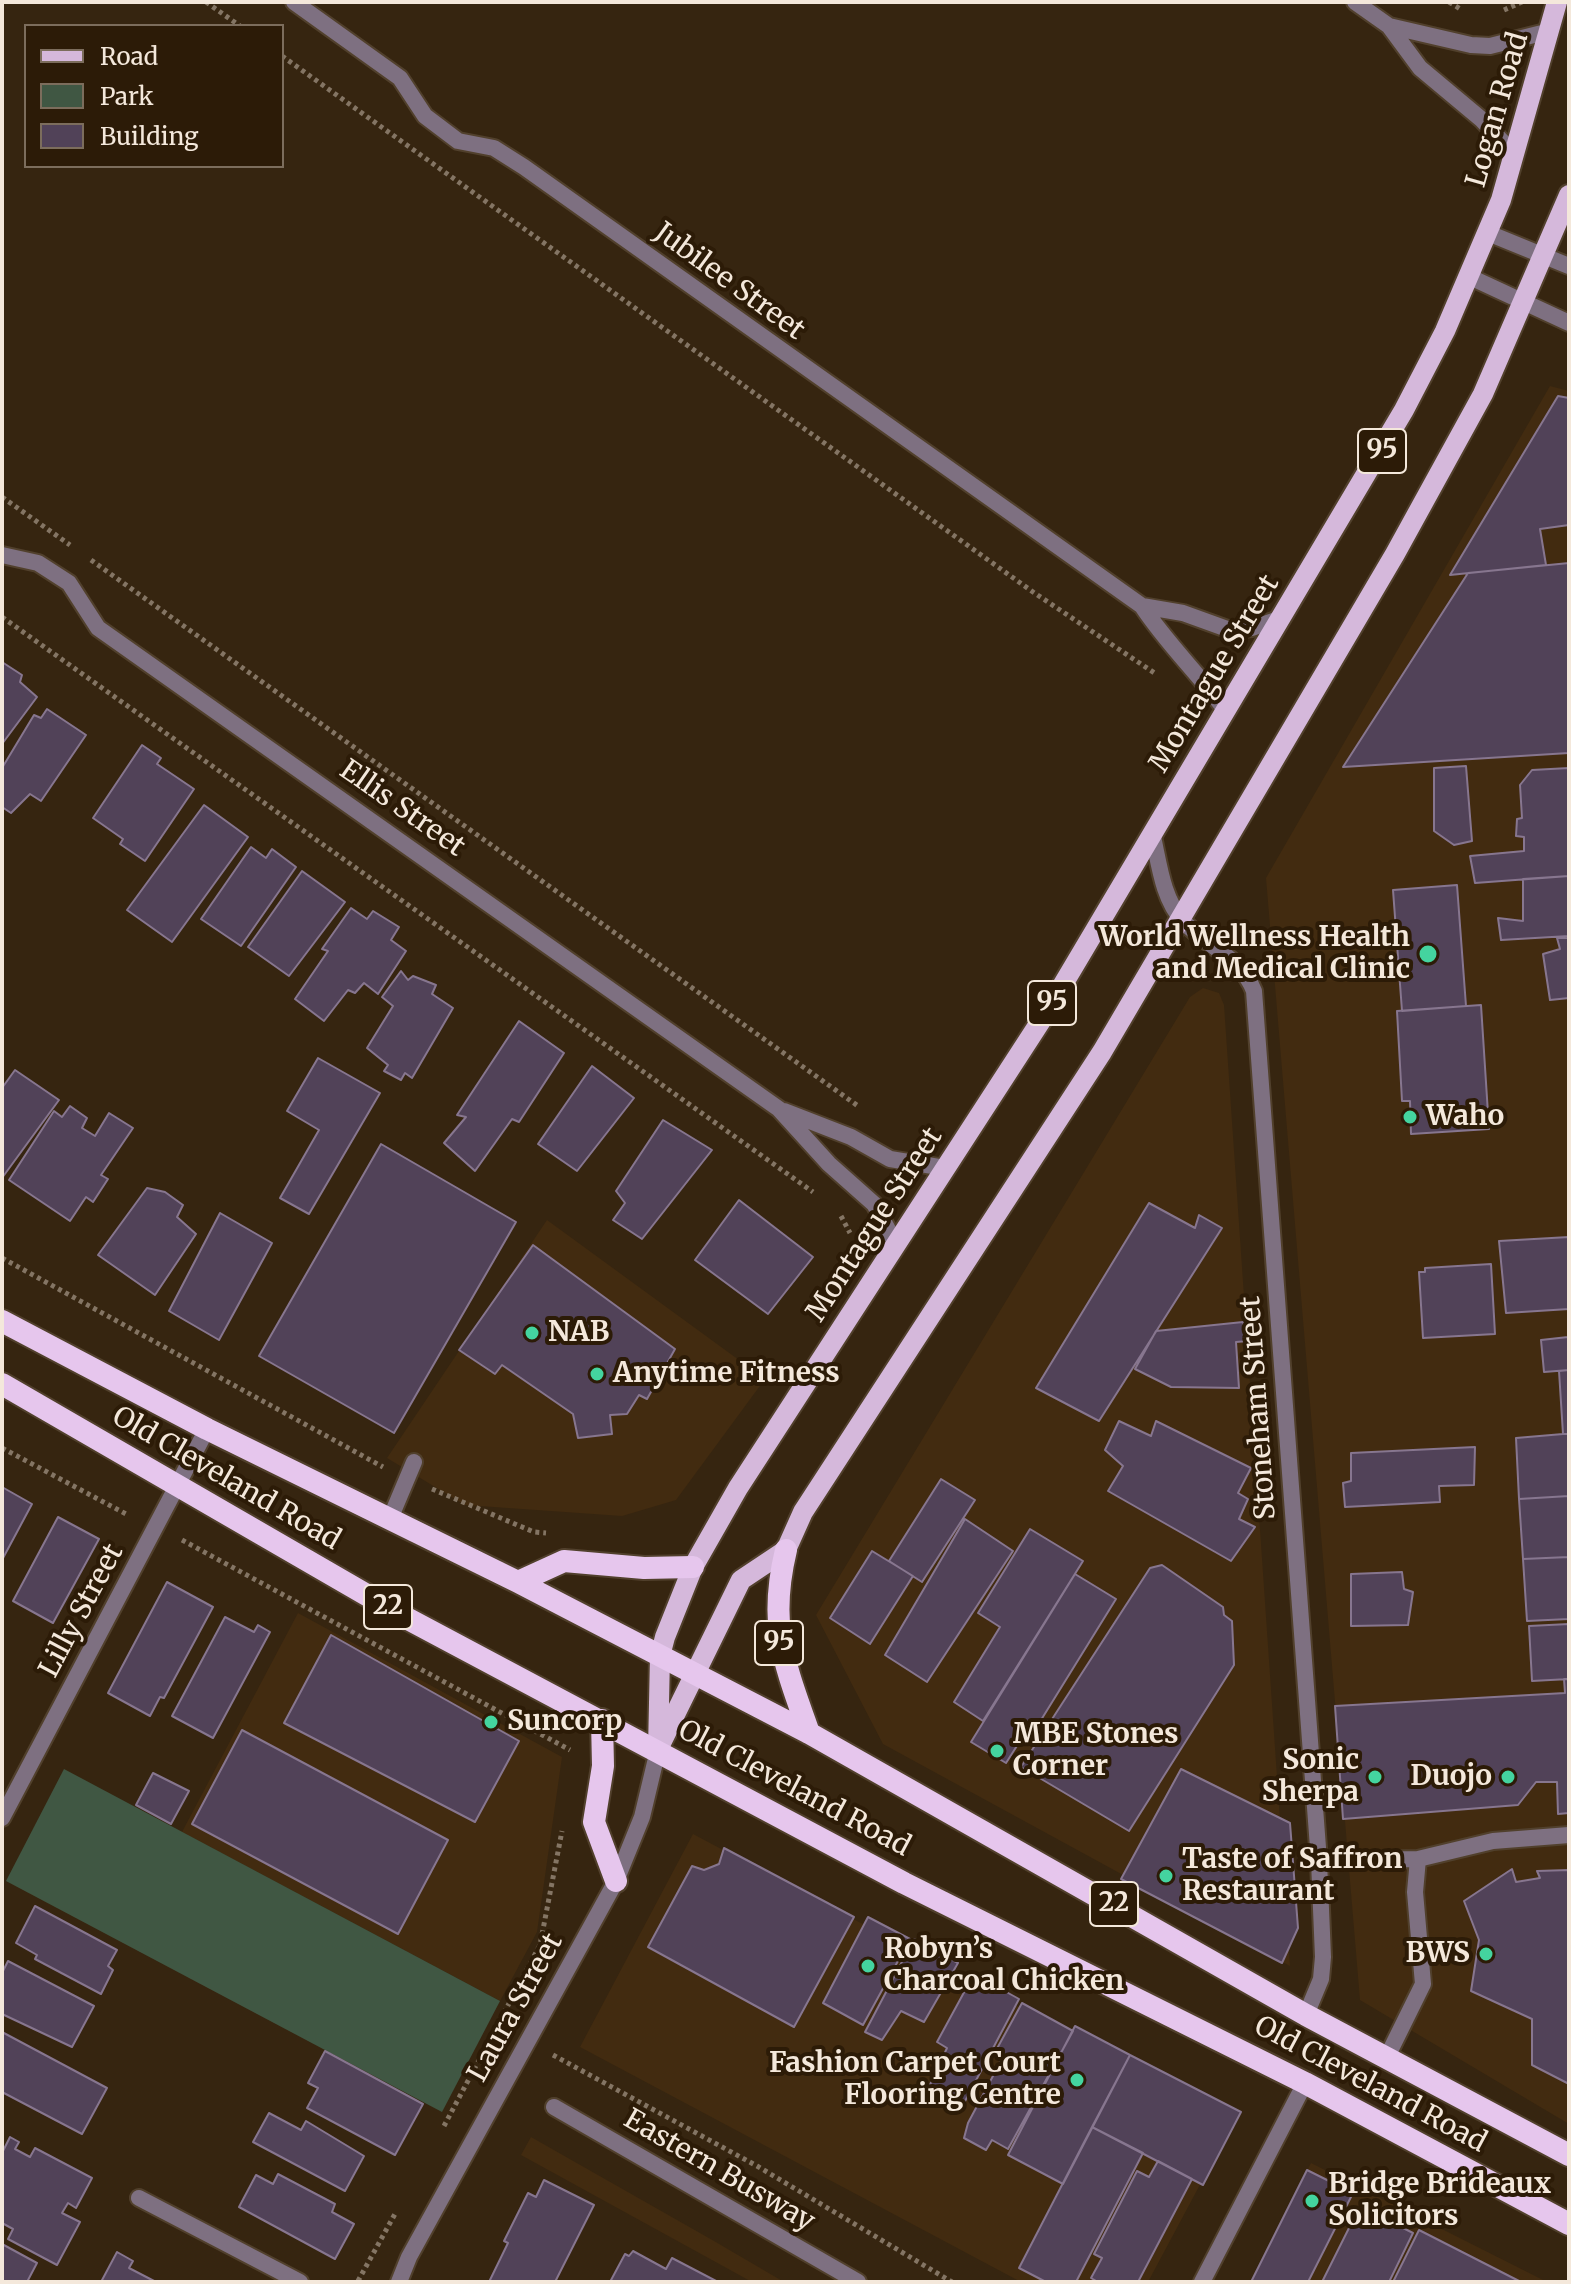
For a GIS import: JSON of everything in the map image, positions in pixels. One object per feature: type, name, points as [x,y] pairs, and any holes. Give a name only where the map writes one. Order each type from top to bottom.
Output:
[{"type":"highway","name":"Old Cleveland Road","points":[[2,1321],[207,1429],[518,1582],[809,1733],[936,1802],[1306,2015],[1569,2155]]},
{"type":"highway","name":"Old Cleveland Road","points":[[2,1384],[410,1620],[904,1883],[1305,2083],[1569,2224]]},
{"type":"highway","name":"95","points":[[786,1550],[778,1584],[780,1649],[809,1733]]},
{"type":"highway","points":[[518,1582],[564,1561],[663,1569],[693,1567]]},
{"type":"highway","points":[[602,1720],[603,1766],[594,1822],[616,1881]]},
{"type":"main road","name":"Logan Road","points":[[1470,277],[1515,155],[1557,2]]},
{"type":"main road","name":"95","points":[[658,1750],[741,1580],[786,1550],[803,1512],[1102,1052],[1182,920],[1483,394],[1569,195]]},
{"type":"main road","name":"Montague Street","points":[[658,1750],[660,1656],[693,1567],[738,1488],[1046,1013],[1404,410],[1470,277]]},
{"type":"street","name":"Jubilee Street","points":[[294,2],[400,78],[425,116],[449,135],[464,145],[494,148],[524,167],[1142,606],[1164,640],[1188,661],[1226,711]]},
{"type":"street","points":[[1355,2],[1389,26],[1420,68],[1481,119],[1515,155]]},
{"type":"street","points":[[1389,26],[1471,45],[1509,43],[1550,31]]},
{"type":"street","points":[[1488,233],[1569,266]]},
{"type":"street","points":[[1470,277],[1569,323]]},
{"type":"street","name":"Ellis Street","points":[[2,555],[45,566],[73,586],[98,628],[779,1109],[829,1164],[874,1204],[896,1244]]},
{"type":"street","name":"Jubilee Street","points":[[1142,606],[1183,613],[1230,630],[1252,628],[1282,618]]},
{"type":"street","name":"Stoneham Street","points":[[1152,832],[1169,897],[1182,920],[1243,970],[1254,991],[1319,1861],[1323,1957],[1321,1979],[1306,2015]]},
{"type":"street","name":"Ellis Street","points":[[779,1109],[851,1137],[890,1159],[945,1168]]},
{"type":"street","name":"Lilly Street","points":[[2,1818],[207,1429]]},
{"type":"street","points":[[390,1519],[414,1462]]},
{"type":"street","name":"Laura Street","points":[[399,2282],[409,2257],[616,1881],[642,1817],[658,1750]]},
{"type":"street","points":[[1319,1861],[1418,1859],[1493,1841],[1569,1835]]},
{"type":"street","points":[[1386,2059],[1423,1984],[1415,1892],[1418,1859]]},
{"type":"street","points":[[1202,2282],[1305,2083]]},
{"type":"street","name":"Eastern Busway","points":[[554,2107],[858,2282]]},
{"type":"street","points":[[139,2198],[300,2282]]},
{"type":"path","points":[[206,2],[237,24]]},
{"type":"path","points":[[1449,2],[1469,14]]},
{"type":"path","points":[[1495,14],[1522,2]]},
{"type":"path","points":[[284,57],[1020,583],[1168,683]]},
{"type":"path","points":[[2,497],[809,1074],[868,1112]]},
{"type":"path","points":[[2,617],[825,1201]]},
{"type":"path","points":[[838,1211],[850,1233]]},
{"type":"path","points":[[2,1258],[407,1479],[534,1532],[550,1533]]},
{"type":"path","points":[[2,1448],[133,1518]]},
{"type":"path","points":[[177,1537],[583,1758]]},
{"type":"path","points":[[439,2135],[540,1945],[556,1849],[565,1819]]},
{"type":"path","points":[[527,2041],[757,2166],[952,2282]]},
{"type":"path","points":[[358,2281],[402,2202]]},
{"type":"shaded area","points":[[1550,386],[1569,391],[1569,2124],[1360,2000],[1266,878]]},
{"type":"shaded area","points":[[1203,988],[1219,993],[1224,1005],[1290,1966],[883,1744],[816,1615],[1190,997]]},
{"type":"shaded area","points":[[547,1220],[765,1379],[676,1500],[622,1516],[465,1505],[387,1458]]},
{"type":"shaded area","points":[[298,1613],[562,1757],[537,1932],[500,2001],[182,1832]]},
{"type":"shaded area","points":[[693,1834],[1234,2121],[1148,2282],[1021,2282],[580,2047]]},
{"type":"shaded area","points":[[531,2137],[784,2282],[752,2282],[521,2155]]},
{"type":"shaded area","points":[[1311,2163],[1547,2282],[1251,2282]]},
{"type":"green space","points":[[64,1769],[500,2001],[442,2112],[6,1881]]},
{"type":"building","points":[[1558,396],[1569,398],[1569,525],[1540,529],[1546,565],[1450,575]]},
{"type":"building","points":[[1569,563],[1569,753],[1343,767],[1468,573]]},
{"type":"building","points":[[2,662],[22,675],[20,682],[37,697],[2,744]]},
{"type":"building","points":[[47,709],[86,735],[41,801],[30,794],[11,813],[2,807],[2,768],[34,715],[41,718]]},
{"type":"building","points":[[142,745],[161,758],[157,764],[194,789],[145,861],[120,844],[123,839],[93,818]]},
{"type":"building","points":[[1466,766],[1472,841],[1454,845],[1434,831],[1434,768]]},
{"type":"building","points":[[1569,768],[1569,876],[1475,883],[1470,856],[1524,851],[1524,837],[1516,836],[1517,819],[1522,818],[1520,785],[1532,770]]},
{"type":"building","points":[[204,805],[248,837],[172,942],[127,910]]},
{"type":"building","points":[[251,847],[266,858],[272,849],[296,867],[241,946],[201,919]]},
{"type":"building","points":[[302,871],[345,902],[289,976],[248,947]]},
{"type":"building","points":[[1569,876],[1569,936],[1501,940],[1498,918],[1523,921],[1523,879]]},
{"type":"building","points":[[1457,885],[1466,1006],[1402,1011],[1393,890]]},
{"type":"building","points":[[351,908],[367,919],[373,911],[399,927],[391,940],[406,951],[378,994],[364,983],[355,993],[348,990],[324,1021],[295,999],[328,951],[322,949]]},
{"type":"building","points":[[1557,938],[1569,938],[1569,998],[1550,1000],[1543,954],[1560,949]]},
{"type":"building","points":[[401,971],[408,980],[413,976],[436,985],[432,994],[453,1008],[412,1078],[405,1073],[401,1080],[384,1071],[388,1065],[367,1048],[393,1006],[382,997]]},
{"type":"building","points":[[1481,1005],[1489,1129],[1411,1134],[1410,1101],[1402,1101],[1397,1011]]},
{"type":"building","points":[[519,1021],[564,1053],[519,1122],[512,1119],[475,1171],[444,1143],[466,1117],[457,1115]]},
{"type":"building","points":[[318,1058],[380,1093],[309,1214],[280,1198],[319,1130],[287,1111]]},
{"type":"building","points":[[592,1066],[634,1098],[577,1171],[538,1144]]},
{"type":"building","points":[[15,1070],[59,1100],[2,1178],[2,1088]]},
{"type":"building","points":[[70,1106],[87,1118],[82,1128],[95,1136],[109,1113],[133,1128],[101,1175],[108,1179],[93,1202],[86,1197],[70,1221],[9,1180],[54,1111],[62,1117]]},
{"type":"building","points":[[663,1120],[712,1150],[642,1239],[613,1220],[625,1203],[616,1191]]},
{"type":"building","points":[[381,1144],[516,1222],[394,1433],[259,1356]]},
{"type":"building","points":[[147,1188],[165,1192],[183,1205],[177,1217],[196,1234],[155,1295],[98,1255]]},
{"type":"building","points":[[739,1200],[813,1257],[768,1314],[695,1260]]},
{"type":"building","points":[[1149,1203],[1195,1228],[1199,1215],[1222,1228],[1099,1421],[1036,1388]]},
{"type":"building","points":[[220,1213],[272,1243],[219,1340],[169,1311]]},
{"type":"building","points":[[1569,1237],[1569,1309],[1506,1313],[1499,1241]]},
{"type":"building","points":[[533,1245],[675,1349],[647,1399],[639,1395],[627,1414],[610,1415],[612,1434],[578,1438],[573,1414],[502,1365],[495,1374],[459,1350]]},
{"type":"building","points":[[1491,1264],[1495,1334],[1423,1338],[1419,1272],[1425,1272],[1425,1268]]},
{"type":"building","points":[[1243,1322],[1248,1341],[1236,1342],[1239,1388],[1171,1387],[1135,1369],[1156,1331]]},
{"type":"building","points":[[1569,1322],[1569,1370],[1544,1372],[1541,1340],[1568,1337]]},
{"type":"building","points":[[1569,1370],[1569,1434],[1563,1434],[1559,1371]]},
{"type":"building","points":[[1119,1421],[1151,1436],[1156,1421],[1251,1468],[1238,1493],[1248,1499],[1239,1519],[1255,1527],[1231,1561],[1108,1491],[1123,1466],[1105,1450]]},
{"type":"building","points":[[1569,1434],[1569,1496],[1519,1499],[1516,1438]]},
{"type":"building","points":[[1475,1447],[1474,1485],[1439,1486],[1440,1502],[1345,1507],[1343,1483],[1351,1481],[1351,1453]]},
{"type":"building","points":[[941,1479],[975,1500],[922,1582],[889,1561]]},
{"type":"building","points":[[2,1487],[32,1504],[2,1560]]},
{"type":"building","points":[[1569,1496],[1569,1557],[1523,1559],[1519,1499]]},
{"type":"building","points":[[58,1517],[99,1539],[53,1623],[13,1601]]},
{"type":"building","points":[[965,1519],[1013,1551],[927,1682],[885,1655]]},
{"type":"building","points":[[1030,1529],[1083,1561],[983,1721],[954,1702],[1000,1627],[978,1613]]},
{"type":"building","points":[[872,1551],[913,1576],[870,1644],[830,1618]]},
{"type":"building","points":[[1569,1557],[1569,1619],[1527,1621],[1523,1559]]},
{"type":"building","points":[[1162,1565],[1223,1607],[1224,1615],[1232,1621],[1234,1665],[1129,1831],[1021,1767],[1150,1568]]},
{"type":"building","points":[[1402,1572],[1404,1589],[1413,1592],[1408,1625],[1351,1626],[1351,1574]]},
{"type":"building","points":[[1075,1574],[1116,1599],[1028,1741],[1022,1738],[1006,1763],[971,1742]]},
{"type":"building","points":[[167,1582],[213,1607],[164,1698],[160,1697],[150,1716],[108,1693]]},
{"type":"building","points":[[225,1617],[254,1632],[258,1625],[270,1632],[213,1738],[172,1716]]},
{"type":"building","points":[[1569,1624],[1569,1679],[1532,1681],[1529,1626]]},
{"type":"building","points":[[331,1635],[519,1741],[475,1822],[284,1723]]},
{"type":"building","points":[[1564,1679],[1569,1679],[1569,1813],[1558,1814],[1557,1782],[1536,1782],[1518,1805],[1343,1819],[1335,1706],[1565,1693]]},
{"type":"building","points":[[242,1730],[448,1840],[398,1934],[192,1824]]},
{"type":"building","points":[[1181,1769],[1290,1823],[1298,1928],[1282,1963],[1121,1879]]},
{"type":"building","points":[[153,1773],[189,1791],[171,1824],[136,1805]]},
{"type":"building","points":[[724,1848],[854,1917],[794,2027],[648,1947],[692,1866],[704,1870],[719,1864]]},
{"type":"building","points":[[1512,1869],[1516,1882],[1540,1878],[1537,1871],[1569,1870],[1569,2084],[1532,2065],[1532,2019],[1471,1991],[1479,1940],[1464,1901]]},
{"type":"building","points":[[35,1906],[117,1950],[108,1966],[113,1970],[101,1994],[35,1959],[37,1955],[16,1943]]},
{"type":"building","points":[[868,1917],[910,1939],[863,2025],[823,2003]]},
{"type":"building","points":[[914,1939],[958,1963],[924,2022],[901,2011],[882,2040],[865,2032]]},
{"type":"building","points":[[8,1961],[94,2006],[72,2047],[2,2014],[2,1973]]},
{"type":"building","points":[[974,1974],[1019,1999],[963,2105],[929,2087],[947,2048],[937,2042]]},
{"type":"building","points":[[1022,2003],[1073,2031],[1008,2149],[992,2140],[986,2150],[964,2138],[968,2123],[1002,2059],[994,2054]]},
{"type":"building","points":[[1075,2026],[1130,2055],[1063,2184],[1008,2155]]},
{"type":"building","points":[[2,2032],[107,2088],[82,2134],[2,2092]]},
{"type":"building","points":[[325,2051],[423,2104],[395,2155],[307,2108],[318,2088],[308,2083]]},
{"type":"building","points":[[1130,2055],[1241,2112],[1203,2185],[1092,2127]]},
{"type":"building","points":[[269,2113],[301,2130],[306,2121],[364,2156],[345,2191],[253,2142]]},
{"type":"building","points":[[1092,2127],[1143,2153],[1076,2282],[1046,2282],[1019,2268]]},
{"type":"building","points":[[10,2137],[19,2142],[15,2149],[30,2157],[35,2148],[92,2178],[76,2208],[68,2203],[62,2213],[80,2222],[57,2265],[8,2239],[13,2229],[2,2223],[2,2153]]},
{"type":"building","points":[[1158,2161],[1192,2179],[1138,2282],[1098,2282],[1091,2278],[1102,2258],[1094,2254],[1137,2171],[1149,2177]]},
{"type":"building","points":[[1307,2170],[1353,2193],[1308,2282],[1251,2282]]},
{"type":"building","points":[[278,2174],[335,2204],[332,2212],[354,2224],[335,2259],[239,2207],[256,2175],[273,2184]]},
{"type":"building","points":[[544,2180],[594,2205],[555,2282],[489,2282],[508,2243],[504,2241],[528,2193],[536,2197]]},
{"type":"building","points":[[1360,2206],[1413,2233],[1389,2282],[1322,2282]]},
{"type":"building","points":[[1419,2230],[1521,2282],[1393,2282]]},
{"type":"building","points":[[2,2244],[37,2263],[27,2282],[2,2282]]},
{"type":"building","points":[[633,2251],[666,2269],[672,2258],[718,2282],[610,2282],[625,2254],[629,2256]]},
{"type":"building","points":[[117,2252],[133,2261],[129,2268],[156,2282],[101,2282]]},
{"type":"place","name":"World Wellness Health and Medical Clinic","points":[[1428,954]]},
{"type":"place","name":"Waho","points":[[1410,1117]]},
{"type":"place","name":"NAB","points":[[532,1333]]},
{"type":"place","name":"Anytime Fitness","points":[[597,1374]]},
{"type":"place","name":"Suncorp","points":[[491,1722]]},
{"type":"place","name":"MBE Stones Corner","points":[[997,1751]]},
{"type":"place","name":"Sonic Sherpa","points":[[1375,1777]]},
{"type":"place","name":"Duojo","points":[[1508,1777]]},
{"type":"place","name":"Taste of Saffron Restaurant","points":[[1166,1876]]},
{"type":"place","name":"BWS","points":[[1486,1954]]},
{"type":"place","name":"Robyn’s Charcoal Chicken","points":[[868,1966]]},
{"type":"place","name":"Fashion Carpet Court Flooring Centre","points":[[1077,2080]]},
{"type":"place","name":"Bridge Brideaux Solicitors","points":[[1312,2201]]}]
